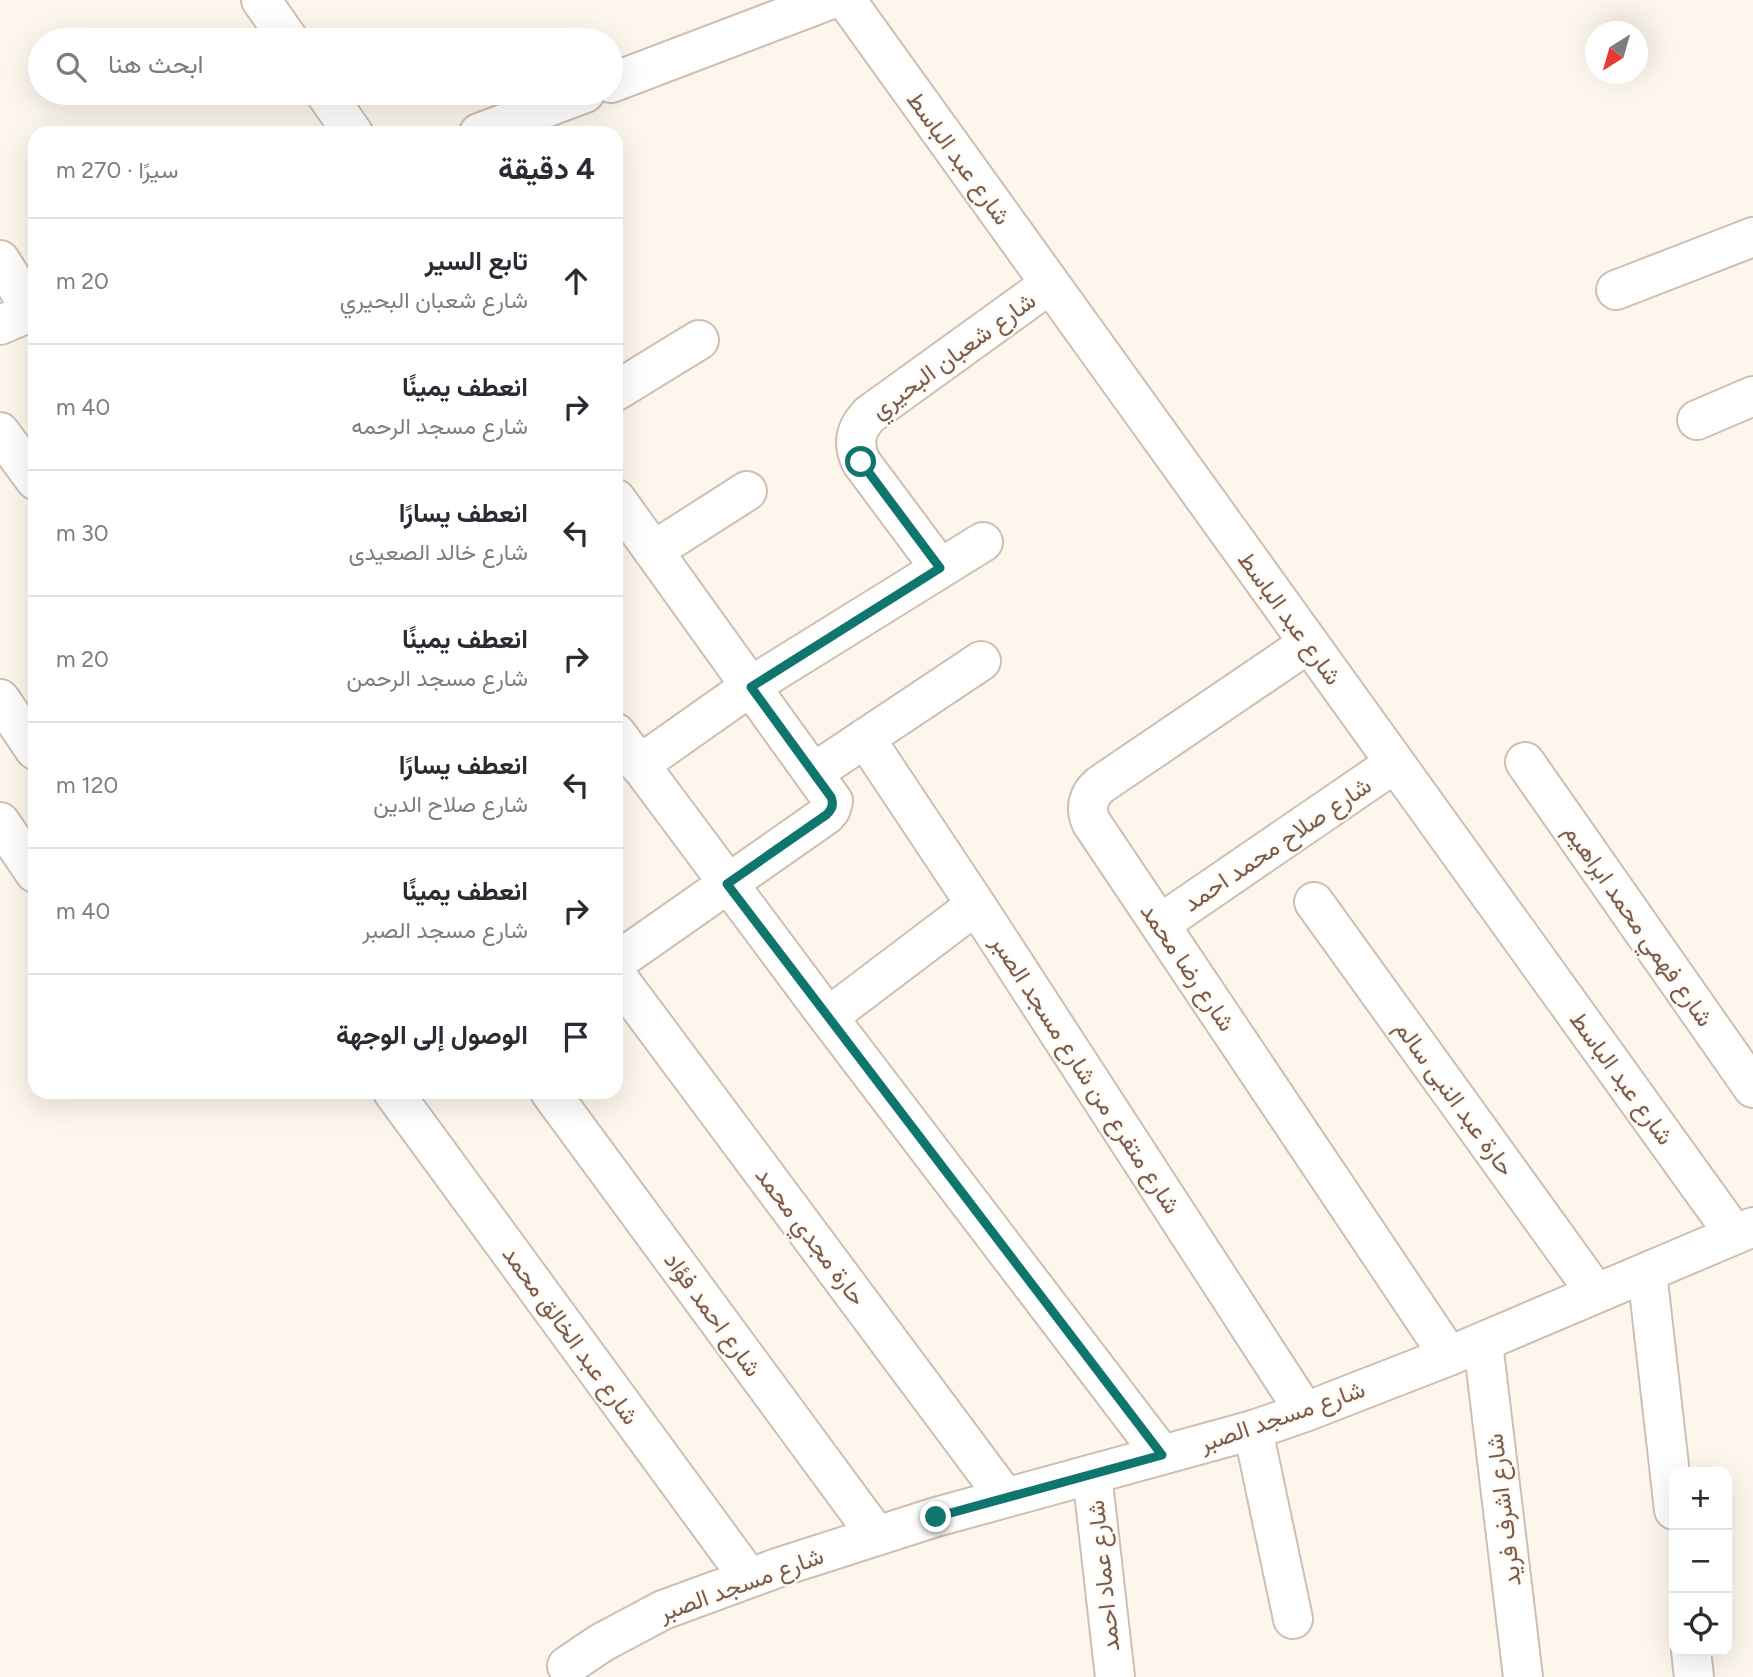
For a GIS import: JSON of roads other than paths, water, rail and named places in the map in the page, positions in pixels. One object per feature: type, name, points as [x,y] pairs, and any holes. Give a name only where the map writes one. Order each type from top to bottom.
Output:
[{"type":"street","points":[[261,0],[281,28]]},
{"type":"street","points":[[623,78],[829,0]]},
{"type":"street","name":"شارع عبد الباسط","points":[[846,0],[1395,763],[1744,1231]]},
{"type":"street","points":[[333,105],[348,126]]},
{"type":"street","points":[[498,126],[553,105]]},
{"type":"street","points":[[1616,290],[1753,237]]},
{"type":"street","points":[[0,260],[22,315]]},
{"type":"street","name":"شارع شعبان البحيري","points":[[940,568],[861,462],[856,452],[857,430],[870,414],[1050,284]]},
{"type":"street","points":[[623,387],[699,340]]},
{"type":"street","points":[[1697,420],[1753,396]]},
{"type":"street","points":[[0,432],[28,470]]},
{"type":"street","points":[[653,551],[747,491]]},
{"type":"street","points":[[623,509],[831,797],[832,805],[829,813],[623,957]]},
{"type":"street","points":[[639,765],[751,687],[983,542]]},
{"type":"street","name":"شارع رضا محمد","points":[[1309,643],[1100,785],[1090,798],[1088,814],[1160,924],[1466,1349]]},
{"type":"street","points":[[813,772],[981,661]]},
{"type":"street","points":[[0,699],[28,740]]},
{"type":"street","name":"شارع متفرع من شارع مسجد الصبر","points":[[865,738],[1305,1412]]},
{"type":"street","points":[[623,743],[727,884],[1162,1455]]},
{"type":"street","name":"شارع فهمي محمد ابراهيم","points":[[1525,762],[1753,1088]]},
{"type":"street","name":"شارع صلاح محمد احمد","points":[[1160,924],[1395,763]]},
{"type":"street","points":[[0,822],[28,862]]},
{"type":"street","name":"حارة عبد النبى سالم","points":[[1314,902],[1596,1293]]},
{"type":"street","points":[[828,1017],[976,905]]},
{"type":"street","name":"حارة مجدي محمد","points":[[623,984],[1005,1497]]},
{"type":"street","name":"شارع عبد الخالق محمد","points":[[410,1099],[749,1578]]},
{"type":"street","name":"شارع احمد فؤاد","points":[[555,1099],[877,1536]]},
{"type":"street","name":"شارع مسجد الصبر","points":[[567,1666],[601,1643],[663,1610],[749,1578],[1005,1497],[1253,1430],[1305,1412],[1466,1349],[1744,1231]]},
{"type":"street","points":[[1647,1272],[1669,1467]]},
{"type":"street","name":"شارع اشرف فريد","points":[[1466,1349],[1523,1677]]},
{"type":"street","points":[[1253,1430],[1293,1619]]},
{"type":"street","name":"شارع عماد احمد","points":[[1092,1474],[1115,1677]]},
{"type":"street","points":[[1691,1656],[1694,1677]]}]
